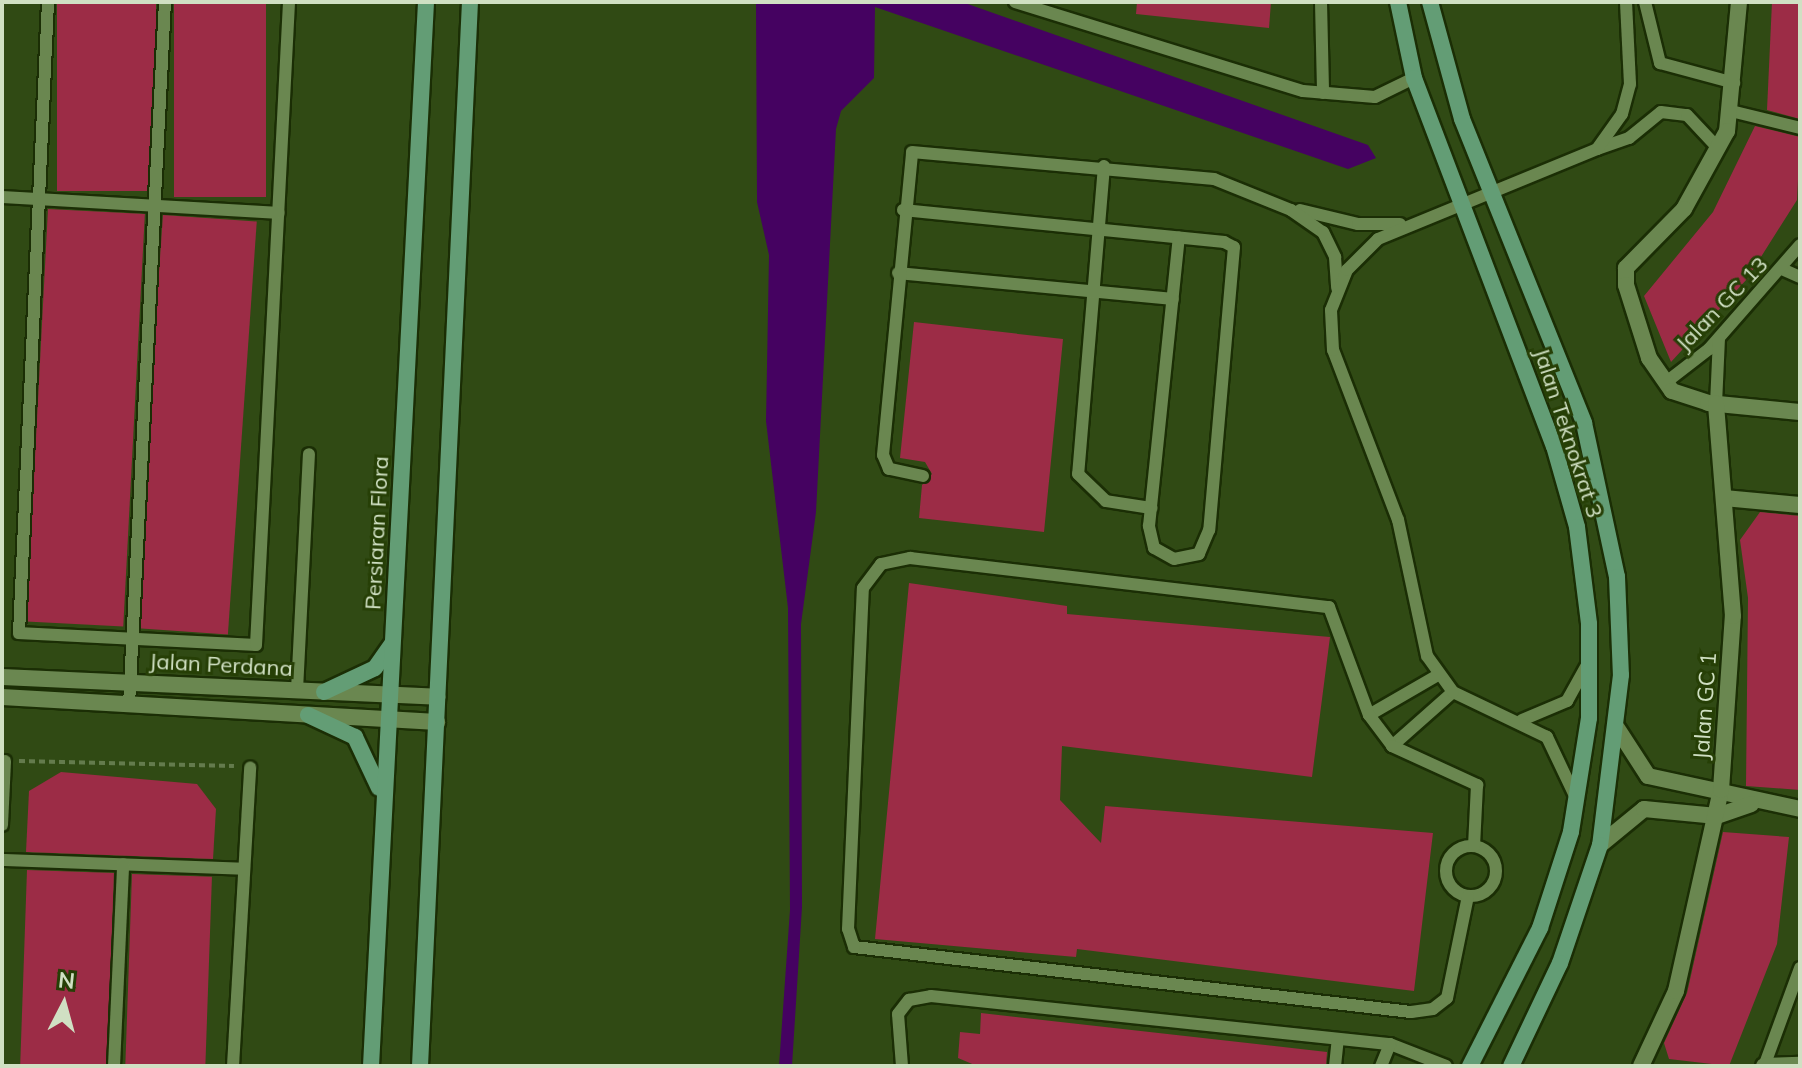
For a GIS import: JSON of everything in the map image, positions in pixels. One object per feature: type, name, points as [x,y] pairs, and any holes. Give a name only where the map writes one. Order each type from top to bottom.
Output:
[{"type":"main road","name":"Persiaran Flora","points":[[371,1066],[426,2]]},
{"type":"main road","points":[[420,1066],[470,2]]},
{"type":"main road","name":"Jalan Teknokrat 3","points":[[1398,2],[1414,78],[1567,487],[1584,574],[1589,657],[1578,801],[1540,928],[1470,1066]]},
{"type":"main road","name":"Jalan Teknokrat 3","points":[[1430,2],[1462,119],[1602,484],[1620,627],[1617,728],[1600,845],[1560,963],[1512,1066]]},
{"type":"main road","points":[[324,692],[375,668],[393,642]]},
{"type":"main road","points":[[308,715],[355,737],[375,769],[383,809]]},
{"type":"street","points":[[1739,2],[1731,111],[1718,148],[1684,209],[1626,268],[1626,285],[1665,383],[1689,399],[1800,412]]},
{"type":"street","name":"Jalan GC 1","points":[[1641,1066],[1676,991],[1721,790],[1733,616],[1716,404]]},
{"type":"street","points":[[1724,498],[1800,505]]},
{"type":"street","name":"Jalan Perdana","points":[[2,677],[438,697]]},
{"type":"street","name":"Jalan Perdana","points":[[2,697],[437,722]]},
{"type":"street","points":[[1617,728],[1648,776],[1721,790],[1751,804],[1800,809]]},
{"type":"street","points":[[1600,845],[1644,809],[1717,816],[1751,804]]},
{"type":"street","points":[[1765,1064],[1800,1065]]},
{"type":"lane","points":[[48,2],[35,199],[19,633],[133,641],[260,641],[289,2]]},
{"type":"lane","points":[[129,705],[165,2]]},
{"type":"lane","points":[[1015,2],[1323,93],[1375,97],[1414,78]]},
{"type":"lane","points":[[1321,2],[1323,93]]},
{"type":"lane","points":[[1597,149],[1622,114],[1630,84],[1626,2]]},
{"type":"lane","points":[[1645,2],[1660,63],[1734,83]]},
{"type":"lane","points":[[1731,111],[1800,128]]},
{"type":"lane","points":[[1337,288],[1361,254],[1406,223],[1629,138],[1661,112],[1687,115],[1718,148]]},
{"type":"lane","points":[[923,476],[884,464],[907,163],[923,148],[1198,175],[1270,202],[1358,224],[1406,223]]},
{"type":"lane","points":[[1104,166],[1078,474],[1106,501],[1151,508]]},
{"type":"lane","points":[[2,197],[279,213]]},
{"type":"lane","points":[[1270,202],[1323,232],[1335,257],[1337,288],[1333,350],[1398,520],[1417,636],[1438,675],[1453,692],[1519,720],[1558,752],[1578,801]]},
{"type":"lane","points":[[903,210],[1224,242],[1238,254],[1205,547],[1188,558],[1164,556],[1150,538],[1179,238]]},
{"type":"lane","name":"Jalan GC 13","points":[[1665,383],[1719,338],[1784,270],[1800,245]]},
{"type":"lane","points":[[1784,270],[1800,277]]},
{"type":"lane","points":[[898,273],[1173,299]]},
{"type":"lane","name":"Jalan GC 1","points":[[1716,404],[1719,338]]},
{"type":"lane","points":[[297,690],[309,454]]},
{"type":"lane","points":[[1468,896],[1447,998],[1433,1009],[1411,1012],[854,947],[848,929],[863,588],[881,564],[910,558],[1329,607],[1369,715],[1392,746],[1477,785],[1474,846]]},
{"type":"lane","points":[[1519,720],[1541,718],[1567,701],[1589,657]]},
{"type":"lane","points":[[1369,715],[1438,675]]},
{"type":"lane","points":[[1392,746],[1453,692]]},
{"type":"lane","points":[[2,825],[5,761]]},
{"type":"lane","points":[[233,1066],[250,767]]},
{"type":"lane","points":[[1474,846],[1494,861],[1495,878],[1485,892],[1468,896],[1449,884],[1446,869],[1458,849],[1474,846]]},
{"type":"lane","points":[[2,860],[244,869]]},
{"type":"lane","points":[[114,1066],[123,864]]},
{"type":"lane","points":[[1765,1064],[1800,968]]},
{"type":"lane","points":[[902,1066],[898,1014],[920,997],[1390,1044],[1446,1066]]},
{"type":"lane","points":[[1335,1066],[1338,1039]]},
{"type":"lane","points":[[1381,1066],[1390,1044]]},
{"type":"path","points":[[5,761],[250,767]]},
{"type":"shaded area","points":[[756,2],[962,2],[1368,145],[1376,158],[1348,169],[875,7],[874,78],[841,111],[836,129],[816,512],[801,624],[802,907],[792,1066],[779,1066],[790,910],[788,608],[766,421],[769,255],[757,202]]},
{"type":"building","points":[[57,2],[156,2],[156,191],[57,191]]},
{"type":"building","points":[[174,2],[266,2],[266,197],[174,197]]},
{"type":"building","points":[[1137,2],[1271,2],[1269,28],[1136,14]]},
{"type":"building","points":[[1772,2],[1800,2],[1800,119],[1767,110]]},
{"type":"building","points":[[1755,126],[1800,137],[1797,200],[1747,279],[1671,362],[1644,296],[1713,212]]},
{"type":"building","points":[[48,209],[145,214],[123,627],[26,621]]},
{"type":"building","points":[[163,215],[257,222],[228,635],[134,628]]},
{"type":"building","points":[[914,322],[1063,339],[1044,532],[919,518],[922,485],[932,474],[925,462],[900,458]]},
{"type":"building","points":[[1760,512],[1800,516],[1800,790],[1746,786],[1748,598],[1740,540]]},
{"type":"building","points":[[909,583],[1067,606],[1067,614],[1330,637],[1312,777],[1062,746],[1060,800],[1101,843],[1105,806],[1433,833],[1414,991],[1077,949],[1076,957],[875,939]]},
{"type":"building","points":[[61,772],[197,784],[216,809],[213,859],[26,852],[29,791]]},
{"type":"building","points":[[1723,832],[1789,837],[1777,944],[1729,1066],[1669,1059],[1664,1043],[1687,993]]},
{"type":"building","points":[[27,870],[114,873],[107,1066],[20,1066]]},
{"type":"building","points":[[132,874],[212,877],[205,1066],[125,1066]]},
{"type":"building","points":[[981,1013],[1327,1052],[1326,1066],[977,1066],[958,1058],[960,1032],[980,1034]]}]
